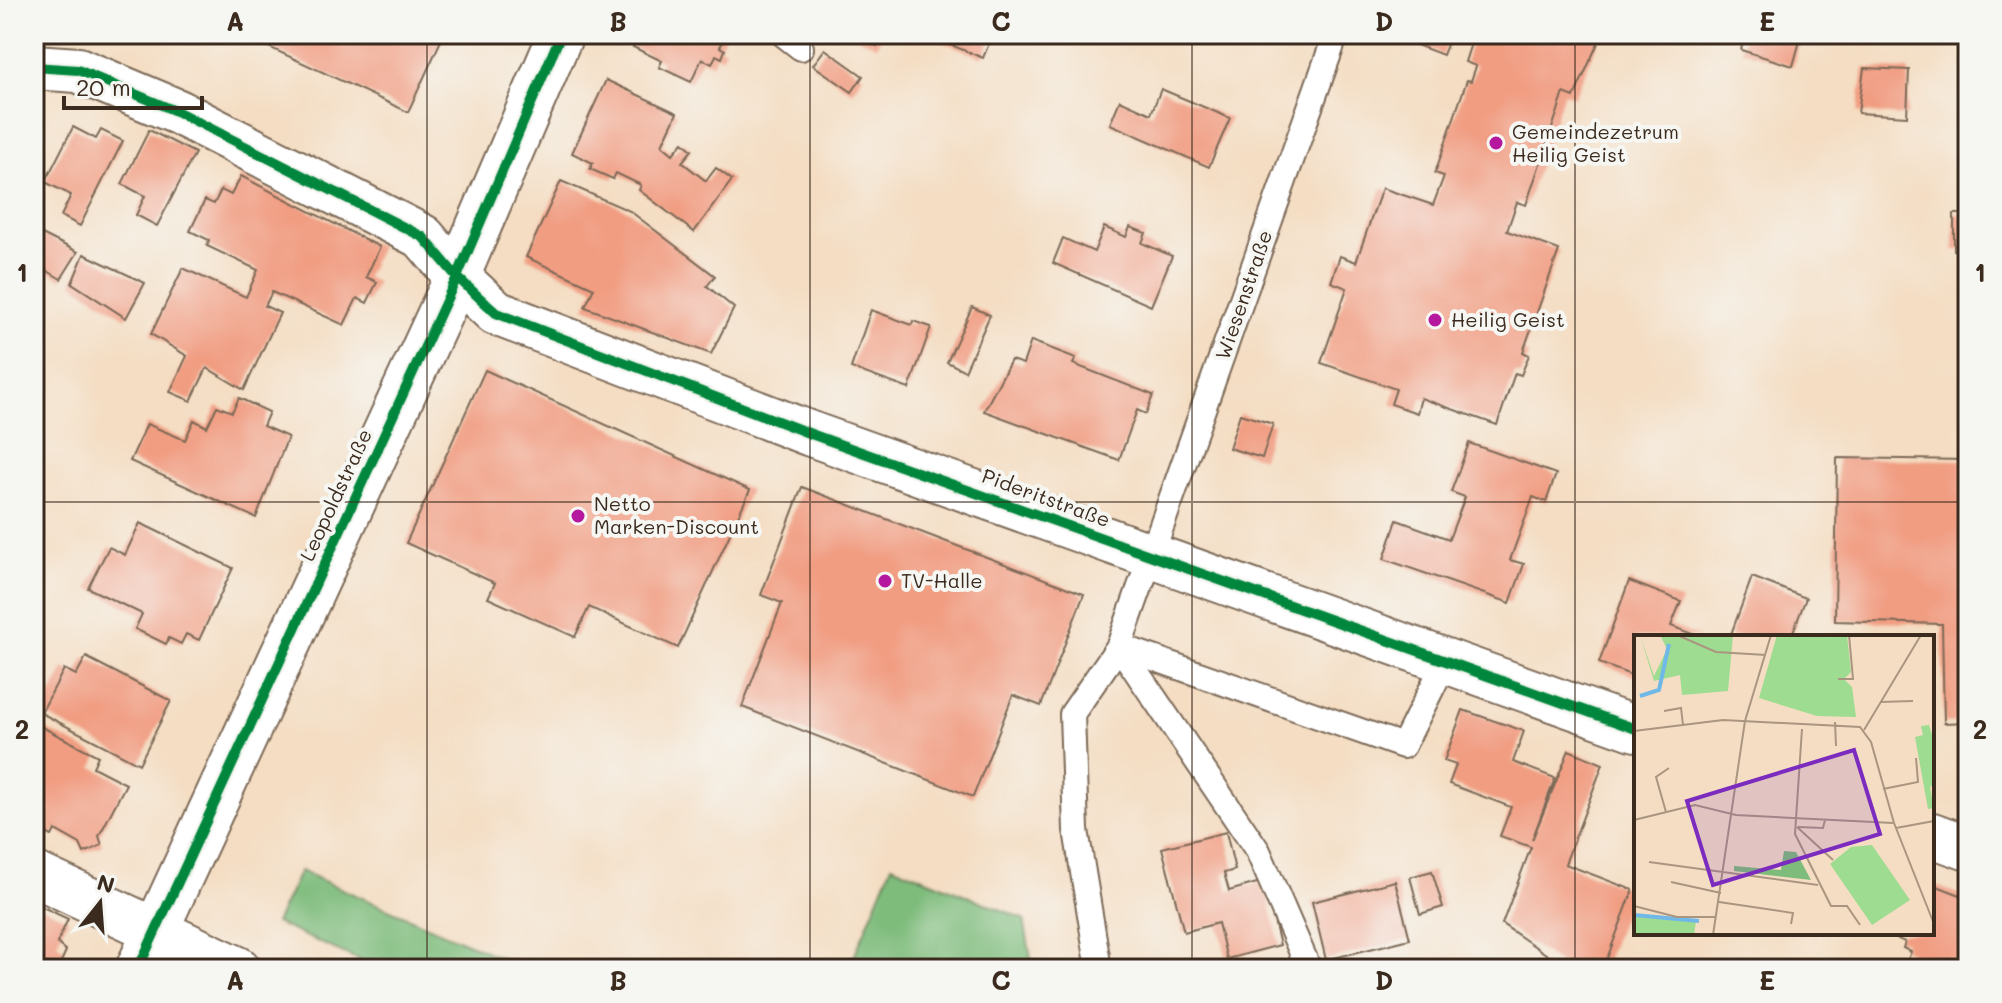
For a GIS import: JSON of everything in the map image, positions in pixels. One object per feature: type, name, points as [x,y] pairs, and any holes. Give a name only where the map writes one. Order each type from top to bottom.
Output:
[{"type":"street","name":"Leopoldstraße","points":[[148,951],[457,277],[561,34]]},
{"type":"street","name":"Pideritstraße","points":[[34,67],[78,70],[178,112],[423,237],[457,277],[496,313],[811,434],[1634,728]]},
{"type":"street","points":[[1934,836],[1968,848]]},
{"type":"street","points":[[34,874],[148,951],[238,969]]},
{"type":"lane","name":"Wiesenstraße","points":[[1099,969],[1076,830],[1072,714],[1119,646],[1336,34]]},
{"type":"lane","points":[[1119,646],[1403,746],[1446,660]]},
{"type":"lane","points":[[1119,646],[1258,851],[1309,969]]},
{"type":"green space","points":[[892,865],[1024,919],[1033,969],[849,969]]},
{"type":"green space","points":[[300,871],[527,969],[380,969],[275,923]]},
{"type":"building","points":[[241,34],[444,34],[408,112]]},
{"type":"building","points":[[639,34],[726,34],[720,47],[725,50],[722,58],[716,55],[712,64],[702,59],[691,82],[659,67],[662,61],[633,47]]},
{"type":"building","points":[[849,34],[882,34],[877,46]]},
{"type":"building","points":[[932,34],[993,34],[983,58],[931,37]]},
{"type":"building","points":[[1408,34],[1451,34],[1443,55],[1406,41]]},
{"type":"building","name":"Heilig Geist","points":[[1474,34],[1602,34],[1574,97],[1564,93],[1526,205],[1517,202],[1507,231],[1559,250],[1523,352],[1529,355],[1521,375],[1515,373],[1497,425],[1421,398],[1417,413],[1391,404],[1396,389],[1321,363],[1347,288],[1331,282],[1340,256],[1356,262],[1382,188],[1433,205],[1444,176],[1435,173],[1467,80],[1471,81],[1476,66],[1465,62]]},
{"type":"building","points":[[1745,34],[1802,34],[1793,66],[1741,50]]},
{"type":"building","points":[[825,49],[863,76],[852,92],[813,65]]},
{"type":"building","points":[[1864,68],[1909,70],[1907,116],[1858,113]]},
{"type":"building","points":[[606,80],[677,113],[662,145],[673,154],[683,142],[692,150],[682,162],[706,181],[716,168],[732,180],[694,232],[639,190],[641,185],[616,173],[613,179],[590,169],[593,163],[572,153]]},
{"type":"building","points":[[1161,89],[1230,118],[1209,167],[1110,124],[1120,100],[1151,114]]},
{"type":"building","points":[[73,127],[96,139],[101,130],[123,141],[80,226],[61,216],[71,195],[45,182]]},
{"type":"building","points":[[149,130],[195,153],[157,226],[136,215],[145,196],[122,184]]},
{"type":"building","points":[[241,176],[380,247],[366,277],[377,282],[367,303],[357,298],[344,325],[272,292],[265,306],[280,313],[244,390],[207,368],[191,401],[170,392],[187,356],[151,334],[183,268],[246,297],[258,270],[207,246],[209,240],[190,231],[205,200],[214,204],[221,190],[231,195]]},
{"type":"building","points":[[561,181],[630,211],[715,276],[707,286],[734,308],[711,354],[585,307],[594,288],[526,257]]},
{"type":"building","points":[[1954,214],[1968,214],[1968,250],[1954,250]]},
{"type":"building","points":[[1104,227],[1126,237],[1130,227],[1146,233],[1142,243],[1172,256],[1151,306],[1053,263],[1063,238],[1094,252]]},
{"type":"building","points":[[42,234],[78,252],[61,279],[34,263],[34,247]]},
{"type":"building","points":[[84,254],[145,283],[126,318],[72,283]]},
{"type":"building","points":[[972,307],[990,315],[965,371],[947,362]]},
{"type":"building","points":[[871,310],[912,325],[913,321],[931,327],[909,389],[851,368]]},
{"type":"building","points":[[1031,341],[1076,358],[1073,364],[1153,395],[1146,414],[1137,410],[1119,460],[984,411],[1011,360],[1023,364]]},
{"type":"building","name":"Netto Marken-Discount","points":[[485,370],[750,490],[678,648],[589,607],[575,637],[488,598],[495,583],[406,543]]},
{"type":"building","points":[[239,398],[269,412],[263,426],[288,437],[256,518],[130,461],[147,424],[185,440],[194,420],[207,427],[217,406],[232,412]]},
{"type":"building","points":[[1240,414],[1273,424],[1262,458],[1229,448]]},
{"type":"building","points":[[1469,443],[1556,474],[1546,502],[1533,497],[1510,560],[1524,564],[1510,603],[1384,559],[1397,520],[1449,539],[1465,497],[1451,492]]},
{"type":"building","points":[[1837,458],[1968,460],[1968,536],[1962,536],[1961,555],[1966,555],[1968,722],[1944,723],[1942,624],[1835,621]]},
{"type":"building","points":[[802,487],[1084,594],[1041,706],[1013,695],[973,797],[742,707],[782,603],[761,595]]},
{"type":"building","points":[[140,523],[233,568],[199,640],[186,634],[181,644],[169,638],[166,644],[135,629],[142,614],[88,588],[109,547],[125,555]]},
{"type":"building","points":[[1752,577],[1806,598],[1792,635],[1731,635]]},
{"type":"building","points":[[1629,581],[1681,601],[1671,626],[1695,635],[1634,635],[1634,676],[1599,663]]},
{"type":"building","points":[[86,657],[171,701],[139,764],[41,713],[64,669],[76,675]]},
{"type":"building","points":[[1463,710],[1524,731],[1513,762],[1555,778],[1532,840],[1569,750],[1603,764],[1565,864],[1633,890],[1603,969],[1568,969],[1502,924],[1531,847],[1500,836],[1511,807],[1449,784],[1456,765],[1444,761]]},
{"type":"building","points":[[38,725],[98,756],[93,767],[126,784],[99,836],[102,845],[84,853],[80,844],[55,830],[52,836],[34,826],[34,733]]},
{"type":"building","points":[[1226,832],[1235,870],[1224,873],[1229,891],[1264,881],[1280,945],[1227,959],[1218,923],[1184,932],[1162,848]]},
{"type":"building","points":[[1432,871],[1443,907],[1420,914],[1410,877]]},
{"type":"building","points":[[1395,881],[1410,939],[1326,960],[1312,902]]},
{"type":"building","points":[[1934,885],[1968,898],[1968,955],[1964,964],[1949,958],[1945,969],[1904,969],[1911,952],[1903,948],[1905,942],[1898,939],[1900,935],[1934,935]]},
{"type":"building","points":[[34,903],[68,919],[57,943],[66,951],[59,966],[47,963],[44,969],[34,969]]},
{"type":"cycle path","points":[[138,969],[457,277],[561,34]]},
{"type":"cycle path","points":[[34,67],[78,70],[178,112],[423,237],[457,277],[496,313],[811,434],[1634,728]]},
{"type":"place","name":"Gemeindezetrum Heilig Geist","points":[[1496,143]]},
{"type":"place","name":"Heilig Geist","points":[[1435,320]]},
{"type":"place","name":"Netto Marken-Discount","points":[[578,516]]},
{"type":"place","name":"TV-Halle","points":[[885,581]]}]
